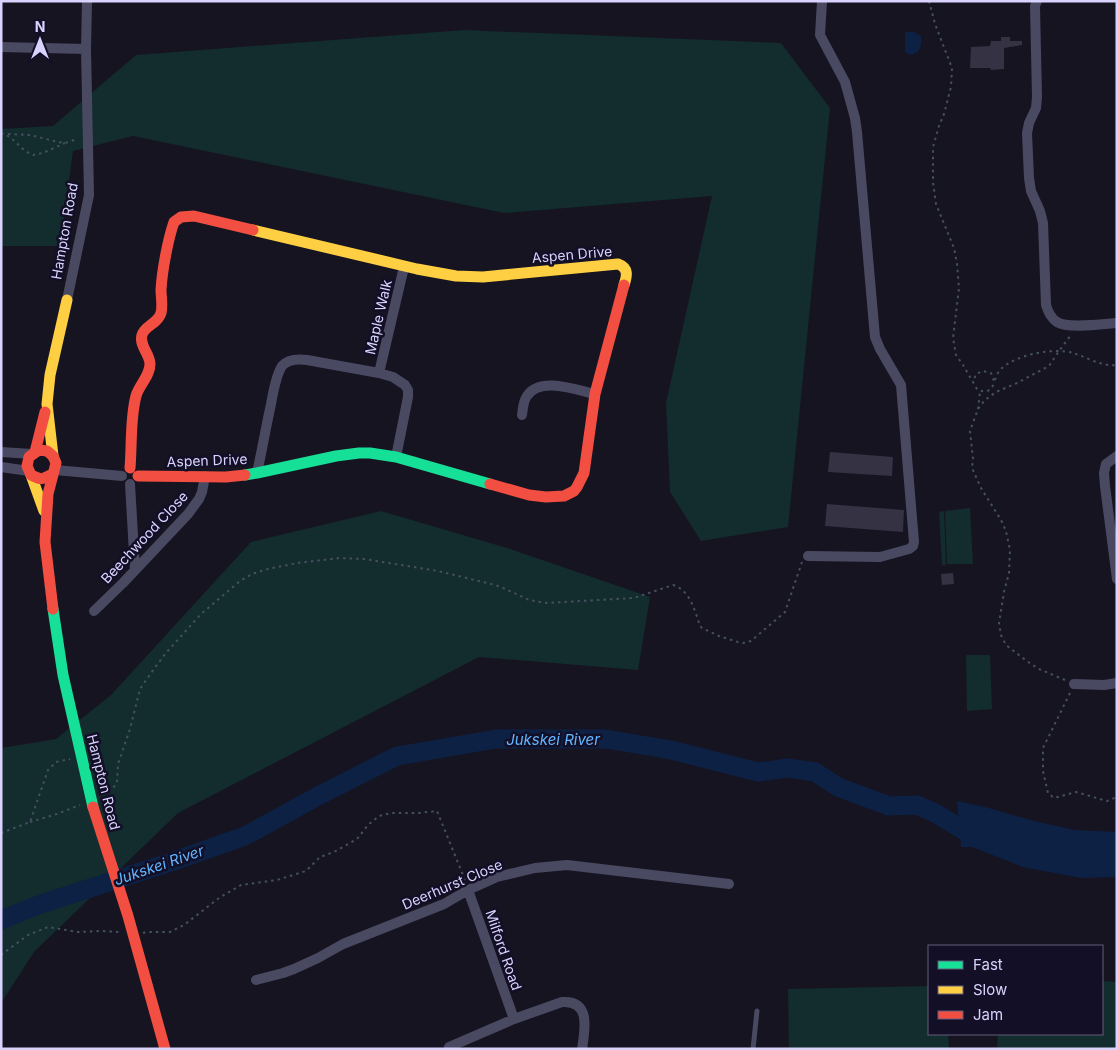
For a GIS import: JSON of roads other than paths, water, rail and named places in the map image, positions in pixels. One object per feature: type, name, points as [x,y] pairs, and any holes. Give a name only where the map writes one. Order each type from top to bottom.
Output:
[{"type":"street","name":"Hampton Road","points":[[46,516],[27,462],[34,453],[47,404],[50,374],[89,195],[86,50],[87,1]]},
{"type":"street","points":[[808,556],[880,557],[909,549],[913,546],[914,542],[900,385],[875,337],[855,118],[845,82],[820,35],[822,1]]},
{"type":"street","points":[[1037,1],[1035,6],[1037,97],[1036,108],[1029,123],[1027,133],[1029,178],[1033,197],[1044,223],[1046,306],[1050,315],[1057,322],[1063,324],[1078,326],[1117,323]]},
{"type":"street","points":[[1,47],[86,50]]},
{"type":"street","name":"Aspen Drive","points":[[54,472],[130,476],[226,477],[257,473],[359,453],[396,457],[529,495],[552,497],[565,495],[573,491],[584,473],[595,394],[627,275],[624,266],[612,264],[483,277],[443,275],[216,221],[187,215],[179,218],[174,222],[169,243],[161,290],[162,310],[158,320],[144,330],[142,337],[142,343],[150,365],[147,375],[136,394],[134,406],[130,476],[135,570]]},
{"type":"street","name":"Maple Walk","points":[[379,373],[404,267]]},
{"type":"street","points":[[257,473],[278,374],[282,365],[289,361],[307,360],[379,373],[393,377],[405,385],[408,390],[408,397],[396,457]]},
{"type":"street","points":[[522,415],[526,397],[541,386],[551,385],[595,394]]},
{"type":"street","name":"Hampton Road","points":[[47,404],[53,456],[56,463],[46,516],[45,542],[63,675],[82,756],[90,801],[128,916],[132,937],[166,1049]]},
{"type":"street","points":[[1,452],[34,453],[43,450],[53,456]]},
{"type":"street","points":[[1117,456],[1106,464],[1104,473],[1108,521],[1117,579]]},
{"type":"street","points":[[1,467],[30,473],[40,479],[49,477],[54,472]]},
{"type":"street","name":"Beechwood Close","points":[[94,611],[188,514],[199,499],[205,476]]},
{"type":"street","points":[[1074,684],[1117,683]]},
{"type":"street","name":"Deerhurst Close","points":[[256,980],[294,969],[343,944],[444,904],[468,890],[507,874],[535,868],[559,865],[580,866],[729,884]]},
{"type":"street","name":"Milford Road","points":[[468,890],[514,1019]]},
{"type":"street","points":[[448,1048],[514,1019],[568,1001],[578,1005],[585,1017],[582,1049]]},
{"type":"lane","points":[[753,1049],[757,1011]]},
{"type":"water","points":[[905,32],[914,32],[921,36],[921,45],[918,52],[911,55],[905,52]]},
{"type":"water","points":[[957,801],[1075,830],[1117,832],[1117,877],[1081,878],[1023,867],[972,847],[961,847]]},
{"type":"waterway","name":"Jukskei River","points":[[1,920],[41,904],[245,836],[397,756],[496,739],[606,739],[671,750],[758,772],[788,768],[815,772],[838,787],[889,806],[917,805],[981,839]]}]
